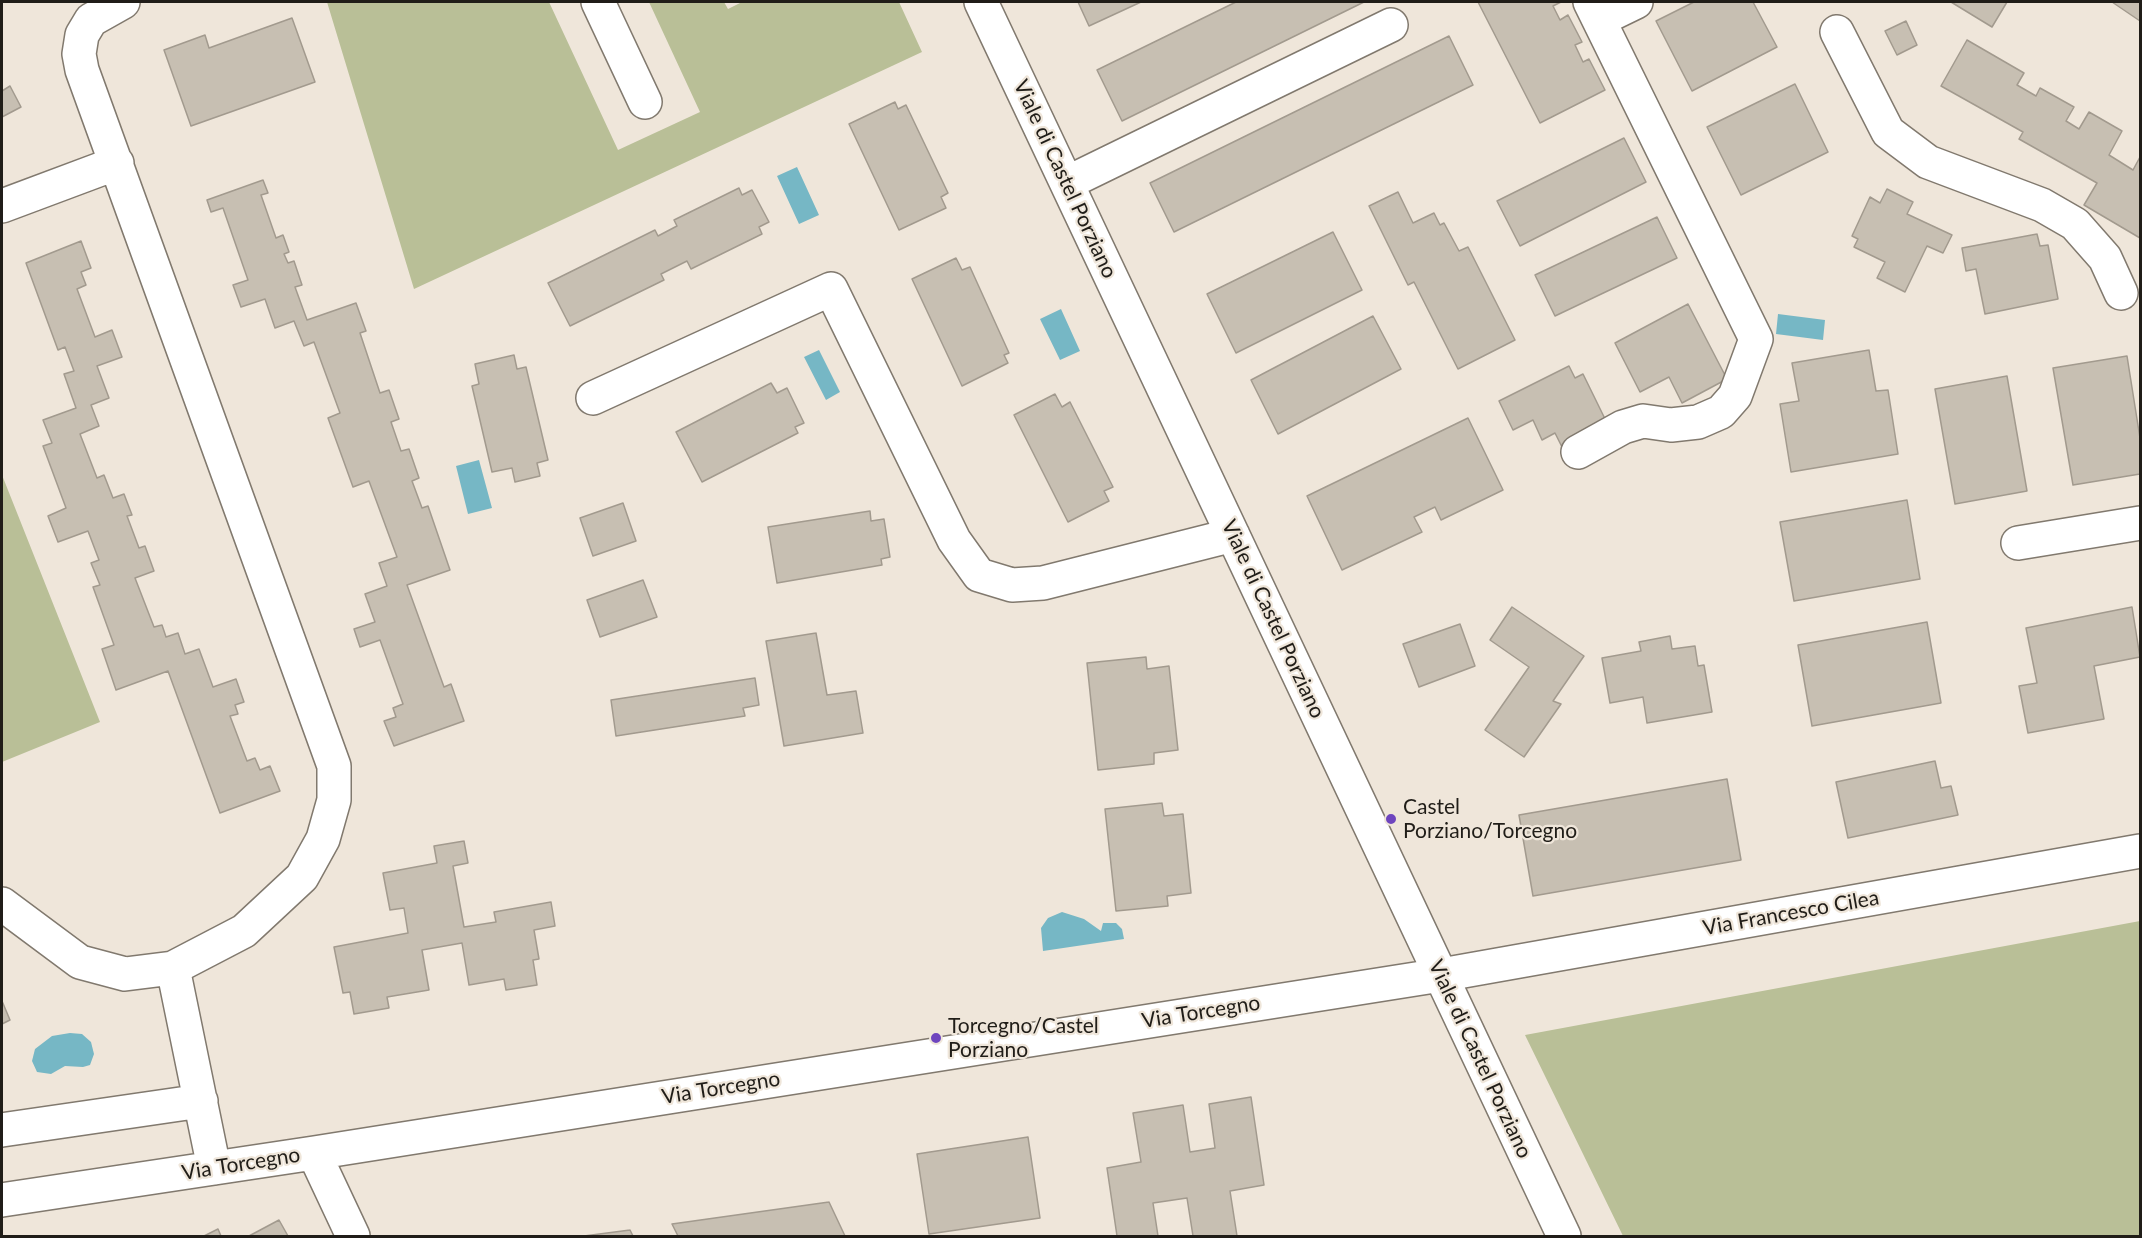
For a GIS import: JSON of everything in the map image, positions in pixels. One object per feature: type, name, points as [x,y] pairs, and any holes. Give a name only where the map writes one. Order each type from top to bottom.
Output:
[{"type":"street","points":[[2,903],[80,962],[125,974],[173,968],[244,931],[302,877],[323,839],[334,800],[334,766],[82,70],[79,54],[82,35],[91,20],[123,2]]},
{"type":"street","points":[[598,2],[645,102]]},
{"type":"street","name":"Viale di Castel Porziano","points":[[981,2],[1564,1236]]},
{"type":"street","points":[[1578,452],[1623,427],[1643,421],[1671,424],[1698,422],[1721,412],[1735,396],[1756,339],[1594,11],[1636,2]]},
{"type":"street","points":[[1067,183],[1391,25]]},
{"type":"street","points":[[1837,32],[1888,132],[1929,162],[2042,205],[2075,224],[2105,258],[2121,293]]},
{"type":"street","points":[[2,206],[117,163]]},
{"type":"street","points":[[593,398],[831,289],[954,540],[979,575],[1012,585],[1043,583],[1233,535]]},
{"type":"street","points":[[2018,543],[2140,523]]},
{"type":"street","name":"Via Francesco Cilea","points":[[1441,975],[2140,851]]},
{"type":"street","points":[[173,968],[214,1168]]},
{"type":"street","name":"Via Torcegno","points":[[2,1200],[1441,975]]},
{"type":"street","points":[[2,1130],[201,1101]]},
{"type":"street","points":[[314,1153],[353,1236]]},
{"type":"green space","points":[[327,2],[549,2],[618,150],[700,112],[649,2],[724,2],[728,9],[742,2],[899,2],[922,52],[414,289]]},
{"type":"green space","points":[[2,475],[100,722],[2,762]]},
{"type":"green space","points":[[2140,921],[2140,1236],[1623,1236],[1525,1035]]},
{"type":"water","points":[[797,167],[819,215],[799,224],[777,176]]},
{"type":"water","points":[[1061,309],[1080,351],[1060,360],[1040,319]]},
{"type":"water","points":[[1778,314],[1825,320],[1823,340],[1776,334]]},
{"type":"water","points":[[819,350],[840,392],[826,400],[804,357]]},
{"type":"water","points":[[479,460],[492,508],[468,514],[456,466]]},
{"type":"water","points":[[1062,912],[1084,919],[1101,931],[1103,923],[1116,923],[1122,929],[1124,939],[1043,951],[1041,928],[1048,918]]},
{"type":"water","points":[[82,1034],[91,1042],[94,1054],[90,1065],[65,1066],[51,1074],[37,1072],[32,1061],[35,1049],[52,1036]]},
{"type":"building","points":[[1078,2],[1141,2],[1089,26]]},
{"type":"building","points":[[1236,2],[1364,2],[1122,121],[1097,70]]},
{"type":"building","points":[[1478,2],[1561,2],[1553,6],[1560,20],[1568,15],[1582,42],[1575,45],[1583,62],[1589,59],[1605,90],[1540,123]]},
{"type":"building","points":[[1694,2],[1753,2],[1777,47],[1692,91],[1656,21]]},
{"type":"building","points":[[1951,2],[2007,2],[1992,27]]},
{"type":"building","points":[[2112,2],[2140,2],[2140,21]]},
{"type":"building","points":[[292,18],[315,82],[191,126],[164,50],[205,35],[209,48]]},
{"type":"building","points":[[1906,21],[1917,45],[1897,55],[1885,31]]},
{"type":"building","points":[[1449,36],[1473,85],[1174,232],[1150,183]]},
{"type":"building","points":[[1967,40],[2024,73],[2017,85],[2036,96],[2040,88],[2074,107],[2066,121],[2079,129],[2089,112],[2122,131],[2109,155],[2133,170],[2140,157],[2140,238],[2084,205],[2097,183],[2019,139],[2023,132],[1941,86]]},
{"type":"building","points":[[1795,84],[1828,152],[1741,195],[1707,127]]},
{"type":"building","points":[[10,86],[21,107],[2,117],[2,91]]},
{"type":"building","points":[[895,102],[898,109],[906,105],[948,193],[941,197],[946,208],[899,230],[849,124]]},
{"type":"building","points":[[1624,138],[1646,182],[1520,246],[1497,201]]},
{"type":"building","points":[[263,180],[268,193],[261,195],[276,238],[283,235],[289,252],[284,254],[288,263],[294,261],[302,285],[295,287],[307,320],[356,303],[366,331],[360,333],[380,393],[389,390],[399,419],[391,422],[401,451],[409,449],[419,478],[412,481],[422,508],[428,506],[450,570],[407,585],[444,687],[451,684],[464,721],[394,746],[384,721],[396,717],[393,708],[403,704],[380,640],[360,647],[354,629],[375,622],[365,594],[387,586],[379,563],[397,557],[369,481],[353,487],[328,418],[340,413],[314,342],[304,346],[294,321],[275,328],[265,299],[241,307],[233,285],[248,280],[223,208],[211,212],[207,200]]},
{"type":"building","points":[[739,188],[742,195],[752,190],[769,222],[759,227],[762,234],[691,269],[687,261],[661,274],[664,280],[570,326],[548,283],[655,230],[658,236],[677,226],[674,220]]},
{"type":"building","points":[[1887,189],[1913,202],[1907,214],[1952,235],[1943,253],[1927,246],[1905,292],[1877,278],[1885,262],[1854,247],[1858,239],[1852,236],[1870,197],[1880,203]]},
{"type":"building","points":[[1398,192],[1413,223],[1434,213],[1440,225],[1444,223],[1459,251],[1468,247],[1515,340],[1458,369],[1414,282],[1408,285],[1369,206]]},
{"type":"building","points":[[1657,217],[1677,258],[1555,316],[1535,275]]},
{"type":"building","points":[[1333,232],[1362,290],[1236,353],[1207,294]]},
{"type":"building","points":[[2037,234],[2040,246],[2048,245],[2058,299],[1985,314],[1976,269],[1966,271],[1962,248]]},
{"type":"building","points":[[81,241],[91,268],[81,272],[86,285],[77,289],[95,337],[112,330],[122,357],[97,366],[109,398],[91,405],[99,426],[80,434],[97,478],[104,475],[113,498],[124,494],[132,515],[127,516],[139,548],[145,546],[154,571],[135,578],[154,627],[162,625],[166,637],[178,633],[185,654],[199,649],[213,687],[236,679],[244,702],[235,705],[238,714],[230,716],[247,761],[255,758],[260,770],[270,766],[280,791],[220,813],[168,671],[116,690],[102,649],[114,645],[93,587],[100,585],[91,563],[99,560],[88,531],[58,542],[48,516],[66,508],[43,446],[52,443],[43,420],[76,408],[64,374],[74,371],[65,347],[58,350],[26,263]]},
{"type":"building","points":[[956,258],[962,270],[970,267],[1009,353],[1004,355],[1008,363],[962,386],[912,279]]},
{"type":"building","points":[[1688,304],[1727,379],[1682,403],[1669,377],[1640,392],[1615,343]]},
{"type":"building","points":[[1373,316],[1401,369],[1278,434],[1251,380]]},
{"type":"building","points":[[1869,350],[1876,391],[1888,390],[1898,454],[1791,472],[1780,404],[1799,401],[1792,363]]},
{"type":"building","points":[[514,355],[517,369],[526,367],[548,460],[537,463],[540,476],[515,482],[512,468],[492,472],[472,386],[479,384],[475,364]]},
{"type":"building","points":[[2127,356],[2140,438],[2140,474],[2073,485],[2053,368]]},
{"type":"building","points":[[1569,366],[1575,378],[1583,374],[1608,425],[1562,447],[1555,433],[1542,440],[1533,420],[1513,430],[1499,401]]},
{"type":"building","points":[[2007,376],[2027,491],[1955,504],[1935,389]]},
{"type":"building","points":[[771,383],[777,393],[787,388],[804,423],[795,427],[798,433],[702,482],[676,432]]},
{"type":"building","points":[[1055,394],[1062,407],[1070,402],[1113,487],[1104,491],[1109,501],[1068,522],[1014,415]]},
{"type":"building","points":[[1468,418],[1503,490],[1441,520],[1435,507],[1414,517],[1422,532],[1342,570],[1307,496]]},
{"type":"building","points":[[1907,500],[1920,579],[1794,601],[1780,522]]},
{"type":"building","points":[[623,503],[636,541],[593,556],[580,518]]},
{"type":"building","points":[[870,511],[871,521],[884,519],[890,557],[881,559],[882,565],[777,583],[768,527]]},
{"type":"building","points":[[643,580],[657,617],[600,637],[587,600]]},
{"type":"building","points":[[1512,607],[1584,656],[1553,701],[1561,704],[1524,757],[1485,730],[1529,667],[1490,640]]},
{"type":"building","points":[[2132,607],[2140,657],[2094,666],[2104,719],[2028,733],[2019,686],[2037,683],[2026,628]]},
{"type":"building","points":[[1927,622],[1941,703],[1812,726],[1798,645]]},
{"type":"building","points":[[1460,624],[1475,666],[1419,687],[1403,644]]},
{"type":"building","points":[[816,633],[827,695],[856,691],[863,733],[784,746],[766,641]]},
{"type":"building","points":[[1670,636],[1672,649],[1695,646],[1698,666],[1704,665],[1712,712],[1647,723],[1643,697],[1610,703],[1602,658],[1641,651],[1639,642]]},
{"type":"building","points":[[1146,657],[1147,669],[1169,666],[1178,750],[1154,753],[1154,764],[1098,770],[1087,663]]},
{"type":"building","points":[[755,678],[759,705],[743,708],[745,716],[616,736],[611,700]]},
{"type":"building","points":[[1935,761],[1941,788],[1951,786],[1958,815],[1848,838],[1836,782]]},
{"type":"building","points":[[1727,779],[1741,860],[1533,896],[1519,815]]},
{"type":"building","points":[[1162,803],[1164,816],[1183,814],[1191,893],[1167,896],[1168,906],[1116,911],[1105,809]]},
{"type":"building","points":[[464,841],[468,863],[453,866],[464,927],[496,922],[494,912],[551,902],[555,926],[534,930],[539,959],[533,960],[537,985],[506,990],[504,979],[469,985],[462,943],[422,950],[429,990],[387,997],[389,1008],[354,1014],[350,992],[343,993],[334,947],[408,933],[404,908],[390,910],[383,873],[437,863],[434,846]]},
{"type":"building","points":[[2,1001],[10,1020],[2,1024]]},
{"type":"building","points":[[1251,1097],[1264,1185],[1230,1191],[1237,1236],[1193,1236],[1187,1198],[1153,1203],[1158,1236],[1117,1236],[1107,1168],[1141,1162],[1133,1113],[1183,1105],[1190,1152],[1215,1148],[1209,1104]]},
{"type":"building","points":[[1028,1137],[1040,1218],[929,1234],[917,1154]]},
{"type":"building","points":[[829,1202],[845,1236],[678,1236],[672,1224]]},
{"type":"building","points":[[279,1220],[288,1236],[249,1236]]},
{"type":"building","points":[[218,1229],[221,1236],[204,1236]]},
{"type":"building","points":[[630,1230],[633,1236],[584,1236]]},
{"type":"place","name":"Castel Porziano/Torcegno","points":[[1391,819]]},
{"type":"place","name":"Torcegno/Castel Porziano","points":[[936,1038]]}]
